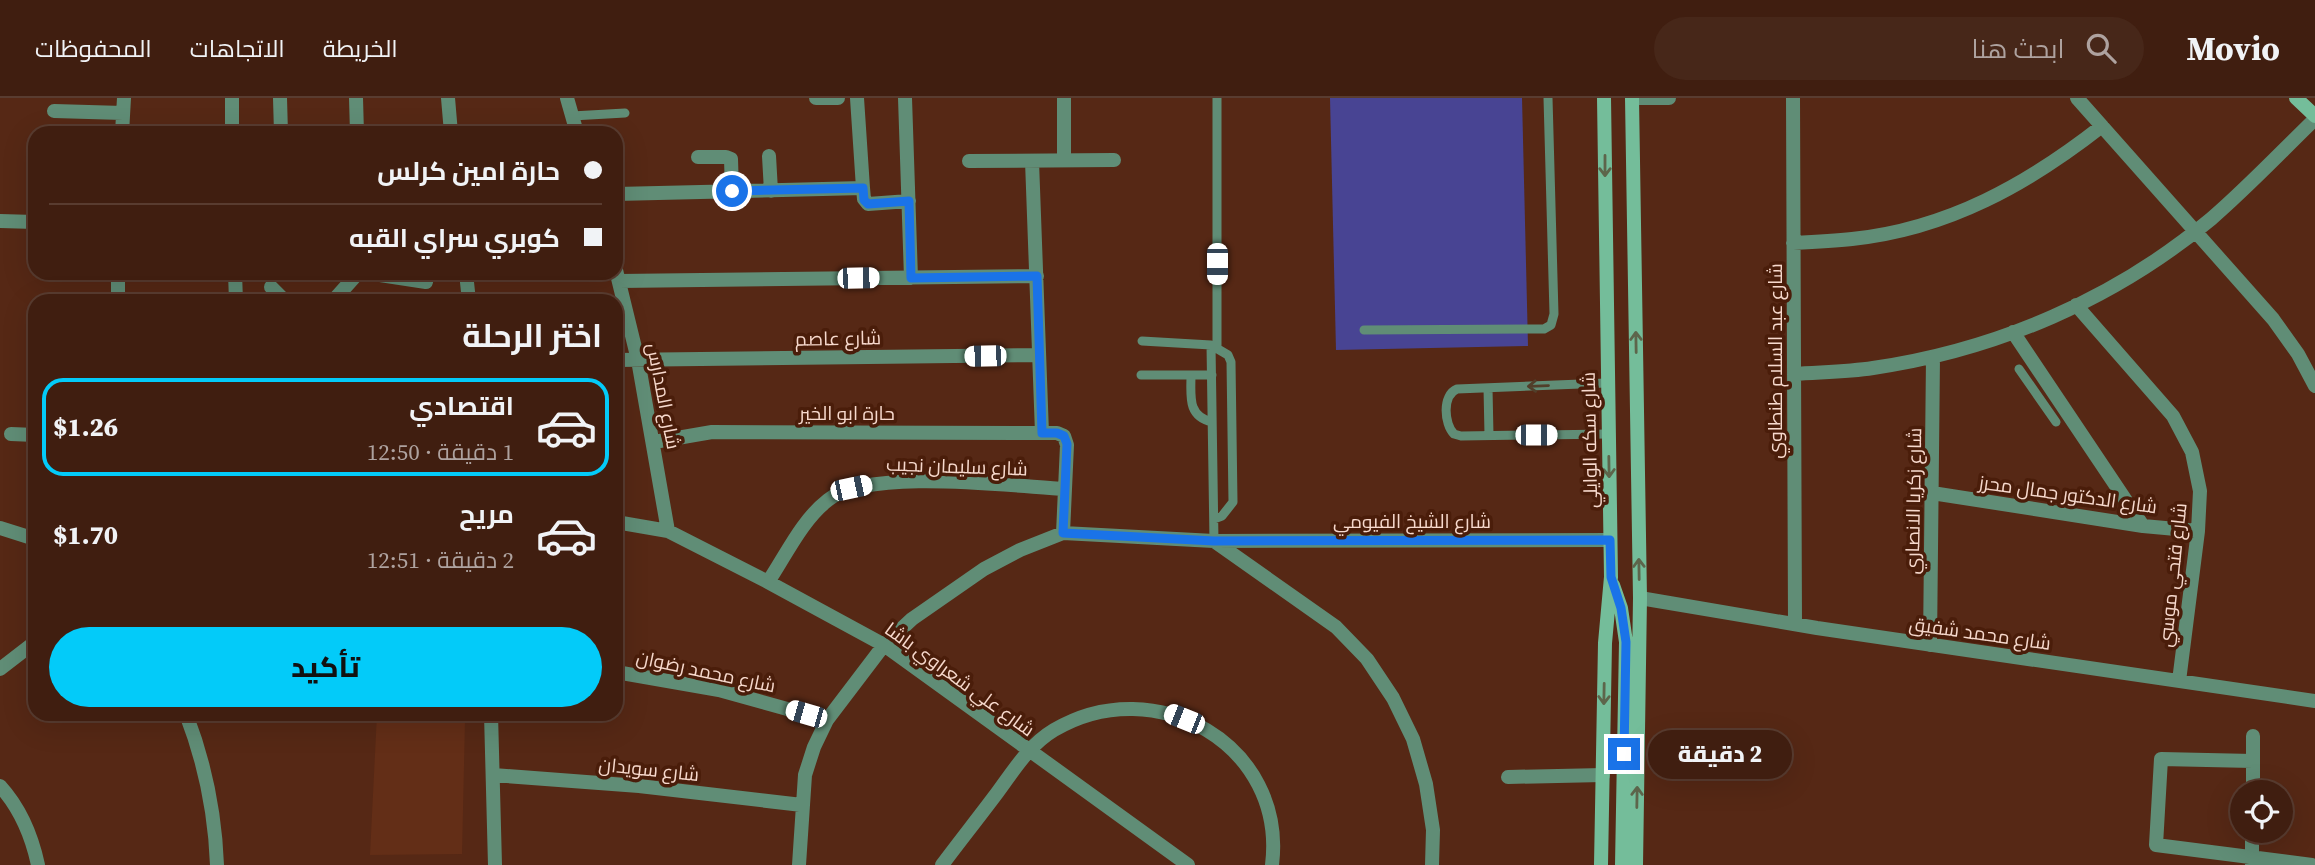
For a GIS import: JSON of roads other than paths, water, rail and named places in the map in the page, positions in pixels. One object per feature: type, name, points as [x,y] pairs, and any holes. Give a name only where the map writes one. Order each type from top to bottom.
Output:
[{"type":"main road","name":"شارع سكه الوايلي","points":[[1601,865],[1605,643],[1611,577],[1606,383],[1604,98]]},
{"type":"main road","points":[[1632,98],[1640,598],[1636,865]]},
{"type":"main road","points":[[2296,98],[2315,118]]},
{"type":"main road","points":[[1611,577],[1621,608],[1626,642],[1622,865]]},
{"type":"street","points":[[232,98],[232,126]]},
{"type":"street","points":[[280,98],[281,126]]},
{"type":"street","points":[[356,98],[357,126]]},
{"type":"street","points":[[448,98],[450,126]]},
{"type":"street","points":[[568,98],[575,126]]},
{"type":"street","points":[[816,98],[838,98]]},
{"type":"street","points":[[857,98],[864,200],[868,204],[909,201]]},
{"type":"street","points":[[905,98],[911,278]]},
{"type":"street","points":[[1064,98],[1064,160]]},
{"type":"street","points":[[1632,98],[1669,98]]},
{"type":"street","name":"شارع عبد السلام طنطاوي","points":[[1793,98],[1795,624]]},
{"type":"street","points":[[2077,98],[2273,319],[2298,354],[2315,386]]},
{"type":"street","points":[[54,111],[124,106],[123,126]]},
{"type":"street","points":[[1794,374],[1872,368],[1933,357],[2013,332],[2077,305],[2161,256],[2211,218],[2315,118]]},
{"type":"street","points":[[1793,243],[1854,239],[1908,229],[1961,212],[2011,189],[2059,160],[2102,126]]},
{"type":"street","points":[[769,156],[771,191]]},
{"type":"street","points":[[698,157],[731,159],[732,191]]},
{"type":"street","points":[[969,161],[1114,160]]},
{"type":"street","points":[[799,865],[802,805],[814,747],[827,720],[884,645],[912,619],[984,569],[1020,550],[1063,533],[1067,444],[1064,436],[1042,433],[1032,161]]},
{"type":"street","points":[[623,194],[863,188]]},
{"type":"street","points":[[0,221],[28,222]]},
{"type":"street","points":[[623,275],[911,278],[1037,276]]},
{"type":"street","points":[[339,294],[352,280]]},
{"type":"street","points":[[413,280],[426,282]]},
{"type":"street","points":[[271,287],[278,294]]},
{"type":"street","name":"شارع المدارس","points":[[623,296],[654,442],[668,531]]},
{"type":"street","name":"شارع فتحي موسي","points":[[2077,305],[2173,416],[2192,452],[2200,491],[2198,531],[2179,681]]},
{"type":"street","points":[[2013,332],[2143,526]]},
{"type":"street","name":"شارع عاصم","points":[[623,360],[1039,355]]},
{"type":"street","name":"شارع زكريا الانصاري","points":[[1930,645],[1933,357]]},
{"type":"street","name":"حارة ابو الخير","points":[[654,442],[712,432],[1042,433]]},
{"type":"street","points":[[11,434],[28,435]]},
{"type":"street","name":"شارع سليمان نجيب","points":[[768,582],[817,509],[837,494],[851,488],[874,483],[930,482],[1065,489]]},
{"type":"street","name":"شارع الدكتور جمال محرز","points":[[1932,494],[2143,526],[2198,531]]},
{"type":"street","name":"شارع علي شعراوي باشا","points":[[623,523],[668,531],[884,645],[1188,865]]},
{"type":"street","points":[[0,528],[28,537]]},
{"type":"street","name":"شارع الشيخ الفيومي","points":[[1063,533],[1214,541],[1610,540]]},
{"type":"street","points":[[1214,541],[1336,627],[1367,659],[1393,698],[1413,740],[1426,784],[1433,830],[1432,865]]},
{"type":"street","name":"شارع محمد شفيق","points":[[1640,598],[1930,645],[2315,701]]},
{"type":"street","points":[[0,668],[28,647]]},
{"type":"street","name":"شارع محمد رضوان","points":[[623,673],[719,690],[827,720]]},
{"type":"street","points":[[942,865],[1028,751],[1052,731],[1109,709],[1140,708],[1170,713],[1199,725],[1231,750],[1245,765],[1261,792],[1270,822],[1272,865]]},
{"type":"street","points":[[190,721],[210,792],[217,865]]},
{"type":"street","points":[[491,721],[495,865]]},
{"type":"street","points":[[2253,736],[2253,780]]},
{"type":"street","points":[[2253,761],[2161,760],[2156,845],[2252,861],[2312,865]]},
{"type":"street","name":"شارع سويدان","points":[[493,775],[639,786],[802,805]]},
{"type":"street","points":[[1508,776],[1603,775]]},
{"type":"street","points":[[0,786],[21,817],[34,847],[38,865]]},
{"type":"street","points":[[2252,843],[2252,861]]},
{"type":"lane","points":[[1214,541],[1212,375],[1217,98]]},
{"type":"lane","points":[[1364,330],[1544,328],[1551,325],[1554,314],[1548,98]]},
{"type":"lane","points":[[572,116],[625,113]]},
{"type":"lane","points":[[1142,341],[1214,346],[1228,355],[1231,362],[1233,502],[1222,516],[1214,519]]},
{"type":"lane","points":[[2019,369],[2056,422]]},
{"type":"lane","points":[[2028,382],[2041,373]]},
{"type":"lane","points":[[1141,375],[1212,375]]},
{"type":"lane","points":[[1191,375],[1191,405],[1194,412],[1212,422]]},
{"type":"lane","points":[[1606,383],[1457,389],[1451,391],[1447,397],[1447,424],[1454,434],[1608,434]]},
{"type":"lane","points":[[1488,388],[1489,435]]}]
